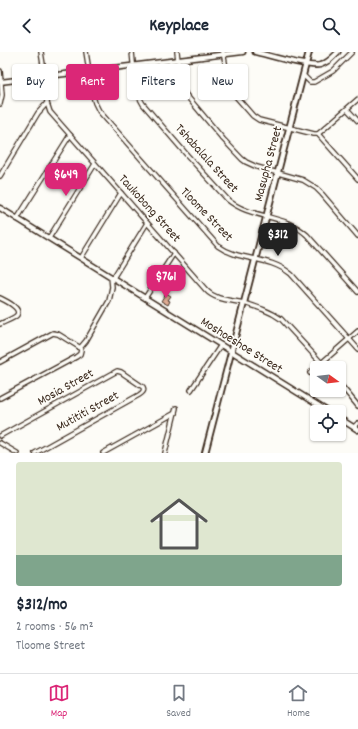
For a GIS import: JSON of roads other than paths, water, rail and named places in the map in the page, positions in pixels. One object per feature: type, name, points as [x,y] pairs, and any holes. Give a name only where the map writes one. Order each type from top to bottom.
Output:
[{"type":"main road","name":"Masupha Street","points":[[205,453],[310,52]]},
{"type":"street","name":"Taukobong Street","points":[[41,52],[43,64]]},
{"type":"street","name":"Tloome Street","points":[[86,52],[88,64]]},
{"type":"street","name":"Tshabalala Street","points":[[132,52],[134,64]]},
{"type":"street","points":[[177,52],[181,84],[186,95],[242,159],[257,167],[303,180],[316,188],[358,236]]},
{"type":"street","points":[[141,64],[223,53],[242,52]]},
{"type":"street","points":[[256,52],[317,66],[324,64],[338,52]]},
{"type":"street","points":[[303,75],[310,82],[314,82],[333,70],[352,52]]},
{"type":"street","points":[[223,53],[230,88],[252,116],[260,120],[318,134],[358,179]]},
{"type":"street","points":[[0,71],[2,95],[0,104]]},
{"type":"street","points":[[1,82],[12,81]]},
{"type":"street","points":[[318,134],[358,99]]},
{"type":"street","name":"Taukobong Street","points":[[47,100],[52,114],[206,290],[218,297],[267,310],[281,319],[321,361]]},
{"type":"street","name":"Tloome Street","points":[[94,100],[99,111],[218,246],[235,254],[256,258],[276,264],[285,269],[358,349]]},
{"type":"street","name":"Tshabalala Street","points":[[141,100],[148,111],[228,200],[243,209],[292,224],[303,231],[358,292]]},
{"type":"street","points":[[0,176],[38,113],[47,103]]},
{"type":"street","points":[[347,109],[358,122]]},
{"type":"street","points":[[17,219],[70,135]]},
{"type":"street","points":[[50,238],[95,164]]},
{"type":"street","points":[[81,258],[121,193]]},
{"type":"street","name":"Moshoeshoe Street","points":[[0,208],[318,405]]},
{"type":"street","points":[[0,398],[80,354],[80,348],[86,341],[109,301],[112,287],[112,277],[147,222]]},
{"type":"street","points":[[145,298],[174,253]]},
{"type":"street","points":[[0,298],[17,309],[17,314],[0,324]]},
{"type":"street","points":[[323,361],[358,331]]},
{"type":"street","points":[[0,362],[53,333],[58,334],[80,348]]},
{"type":"street","points":[[191,390],[221,345]]},
{"type":"street","name":"Mosia Street","points":[[0,436],[117,371],[122,372],[141,385]]},
{"type":"street","name":"Mutititi Street","points":[[35,453],[139,395],[144,390],[141,385]]},
{"type":"street","points":[[346,391],[358,406]]},
{"type":"street","points":[[165,453],[176,408]]},
{"type":"street","points":[[103,453],[175,413]]},
{"type":"street","points":[[346,422],[356,428],[358,423]]},
{"type":"street","points":[[0,443],[17,453]]}]
